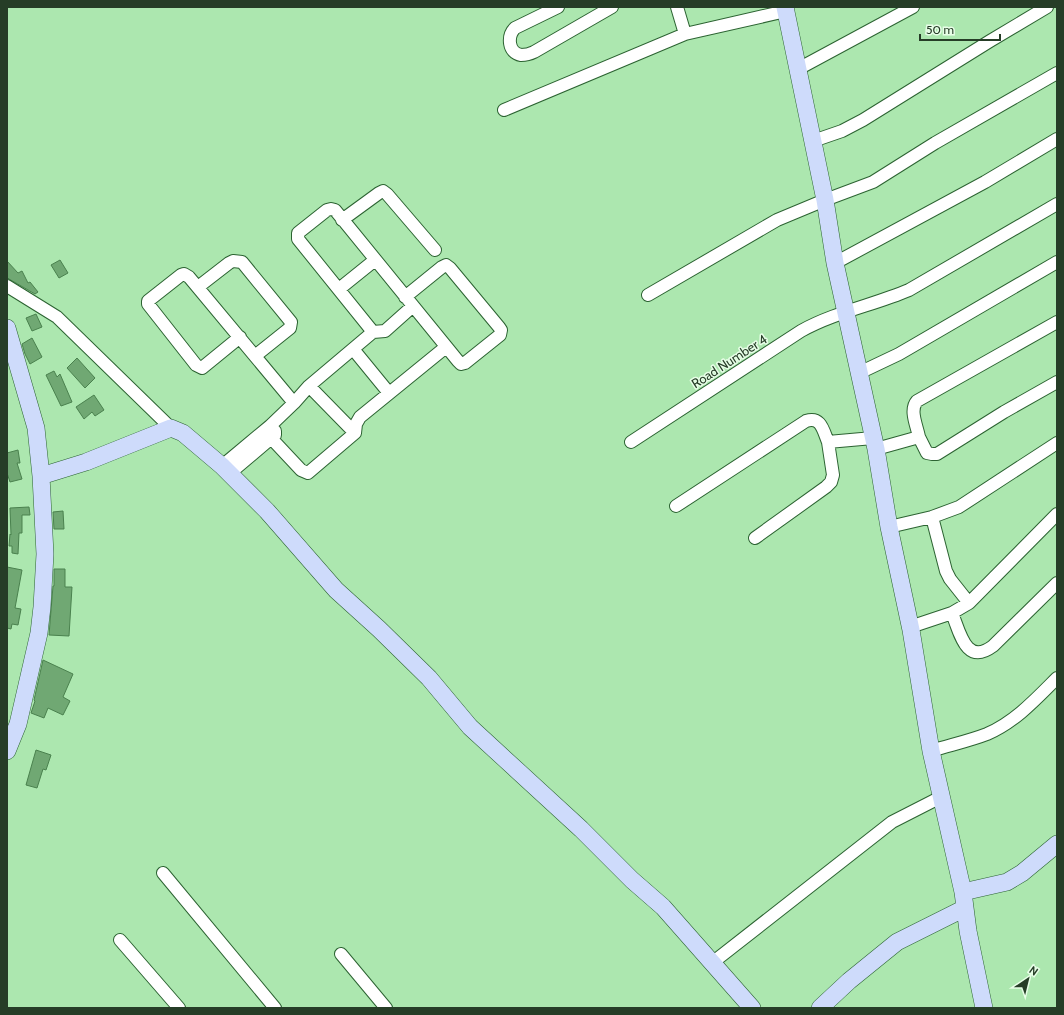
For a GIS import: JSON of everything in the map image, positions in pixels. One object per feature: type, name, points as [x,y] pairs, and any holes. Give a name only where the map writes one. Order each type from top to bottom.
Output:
[{"type":"main road","points":[[786,9],[825,200],[835,263],[874,443],[889,527],[910,627],[931,751],[964,900],[968,931],[984,1008]]},
{"type":"main road","points":[[7,328],[36,428],[41,476],[45,554],[39,633],[18,724],[7,751]]},
{"type":"main road","points":[[41,476],[86,462],[171,428],[183,432],[226,470],[267,511],[336,590],[379,629],[429,678],[470,727],[582,829],[632,880],[663,907],[752,1008]]},
{"type":"main road","points":[[820,1008],[849,981],[898,942],[964,900],[1007,882],[1022,873],[1057,844]]},
{"type":"street","points":[[558,7],[515,28],[511,32],[509,37],[514,52],[519,55],[525,55],[534,52],[612,7]]},
{"type":"street","points":[[677,7],[685,34]]},
{"type":"street","points":[[798,69],[913,7]]},
{"type":"street","points":[[812,141],[842,131],[863,120],[990,41],[1048,7]]},
{"type":"street","points":[[504,110],[685,34],[786,9]]},
{"type":"street","points":[[648,295],[777,220],[873,182],[935,143],[1057,73]]},
{"type":"street","points":[[835,263],[985,182],[1057,138]]},
{"type":"street","points":[[342,220],[379,192],[383,191],[435,250]]},
{"type":"street","name":"Road Number 4","points":[[631,442],[801,331],[814,324],[892,298],[909,290],[1057,204]]},
{"type":"street","points":[[226,470],[271,432],[309,386],[373,332],[385,330],[409,302],[442,267],[446,265],[501,330],[500,335],[464,363],[461,364],[458,362],[446,347],[409,302],[375,260],[342,220],[335,210],[327,210],[298,233],[298,239],[373,332]]},
{"type":"street","points":[[339,290],[375,260]]},
{"type":"street","points":[[198,288],[229,263],[238,261],[242,262],[291,322],[290,328],[255,356]]},
{"type":"street","points":[[858,373],[899,354],[1057,262]]},
{"type":"street","points":[[240,338],[200,368],[196,365],[148,304],[148,300],[180,274],[189,276],[294,403]]},
{"type":"street","points":[[7,286],[57,318],[171,428]]},
{"type":"street","points":[[1057,322],[917,400],[914,404],[913,411],[919,437],[927,453],[937,454],[1004,412],[1057,382]]},
{"type":"street","points":[[271,432],[301,470],[308,473],[355,433],[356,424],[360,417],[446,347]]},
{"type":"street","points":[[353,349],[389,393]]},
{"type":"street","points":[[309,386],[355,433]]},
{"type":"street","points":[[676,506],[806,421],[812,419],[817,420],[828,442],[833,475],[831,482],[755,538]]},
{"type":"street","points":[[828,442],[874,443],[919,437]]},
{"type":"street","points":[[889,527],[932,517],[959,507],[1057,443]]},
{"type":"street","points":[[910,627],[952,613],[969,603],[1057,514]]},
{"type":"street","points":[[932,517],[946,571],[950,579],[969,603]]},
{"type":"street","points":[[952,613],[963,642],[969,649],[978,653],[986,651],[993,646],[1057,582]]},
{"type":"street","points":[[931,751],[988,733],[1009,722],[1033,702],[1057,678]]},
{"type":"street","points":[[712,963],[892,822],[941,796]]},
{"type":"street","points":[[163,873],[275,1008]]},
{"type":"street","points":[[120,940],[179,1008]]},
{"type":"street","points":[[341,954],[386,1008]]},
{"type":"building","points":[[60,260],[68,273],[59,278],[51,265]]},
{"type":"building","points":[[7,261],[18,273],[22,271],[28,283],[30,282],[38,292],[35,294],[7,277]]},
{"type":"building","points":[[36,314],[42,327],[32,331],[26,318]]},
{"type":"building","points":[[32,338],[42,357],[30,364],[22,344]]},
{"type":"building","points":[[77,358],[95,378],[85,388],[67,368]]},
{"type":"building","points":[[54,371],[57,377],[60,374],[72,402],[61,406],[46,375]]},
{"type":"building","points":[[94,395],[104,410],[95,416],[92,412],[84,419],[76,407]]},
{"type":"building","points":[[18,450],[20,463],[17,463],[22,479],[10,482],[7,473],[7,453]]},
{"type":"building","points":[[29,507],[30,515],[22,515],[22,533],[19,533],[18,554],[12,553],[12,546],[9,546],[10,534],[11,535],[10,508]]},
{"type":"building","points":[[63,511],[64,529],[54,529],[53,512]]},
{"type":"building","points":[[7,567],[22,570],[15,608],[21,609],[18,625],[12,624],[11,629],[7,628]]},
{"type":"building","points":[[54,569],[65,569],[65,587],[72,587],[69,636],[49,635],[54,586]]},
{"type":"building","points":[[43,660],[73,674],[63,697],[70,701],[63,715],[48,708],[44,718],[31,713],[35,701]]},
{"type":"building","points":[[36,750],[51,755],[46,770],[43,769],[37,788],[26,785]]}]
